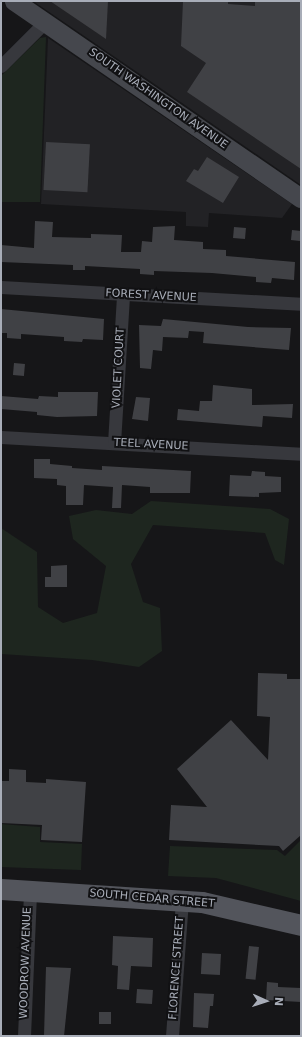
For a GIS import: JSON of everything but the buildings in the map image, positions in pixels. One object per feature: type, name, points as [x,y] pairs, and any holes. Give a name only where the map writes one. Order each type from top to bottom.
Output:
[{"type":"main road","name":"SOUTH CEDAR STREET","points":[[1,889],[182,900],[229,907],[301,925]]},
{"type":"street","name":"SOUTH WASHINGTON AVENUE","points":[[14,1],[301,198]]},
{"type":"street","points":[[1,66],[45,22]]},
{"type":"street","name":"FOREST AVENUE","points":[[1,287],[301,304]]},
{"type":"street","name":"VIOLET COURT","points":[[114,443],[123,294]]},
{"type":"street","name":"TEEL AVENUE","points":[[1,437],[301,454]]},
{"type":"street","name":"WOODROW AVENUE","points":[[24,1036],[30,890]]},
{"type":"street","name":"FLORENCE STREET","points":[[172,1036],[182,900]]},
{"type":"shaded area","points":[[33,1],[301,1],[301,185],[156,85]]},
{"type":"shaded area","points":[[46,37],[40,202],[1,202],[1,76],[40,38]]},
{"type":"shaded area","points":[[48,38],[292,204],[282,218],[209,213],[208,227],[186,226],[186,212],[41,204]]},
{"type":"shaded area","points":[[151,501],[270,509],[289,519],[284,565],[275,560],[265,533],[153,525],[131,564],[143,602],[160,608],[162,651],[139,667],[92,660],[1,654],[1,528],[37,552],[38,607],[63,623],[97,613],[106,566],[73,539],[69,516],[96,510],[132,514]]},
{"type":"shaded area","points":[[1,824],[40,827],[40,842],[82,844],[81,870],[1,867]]},
{"type":"shaded area","points":[[301,840],[301,901],[216,878],[168,876],[170,846],[277,850],[285,856]]}]
